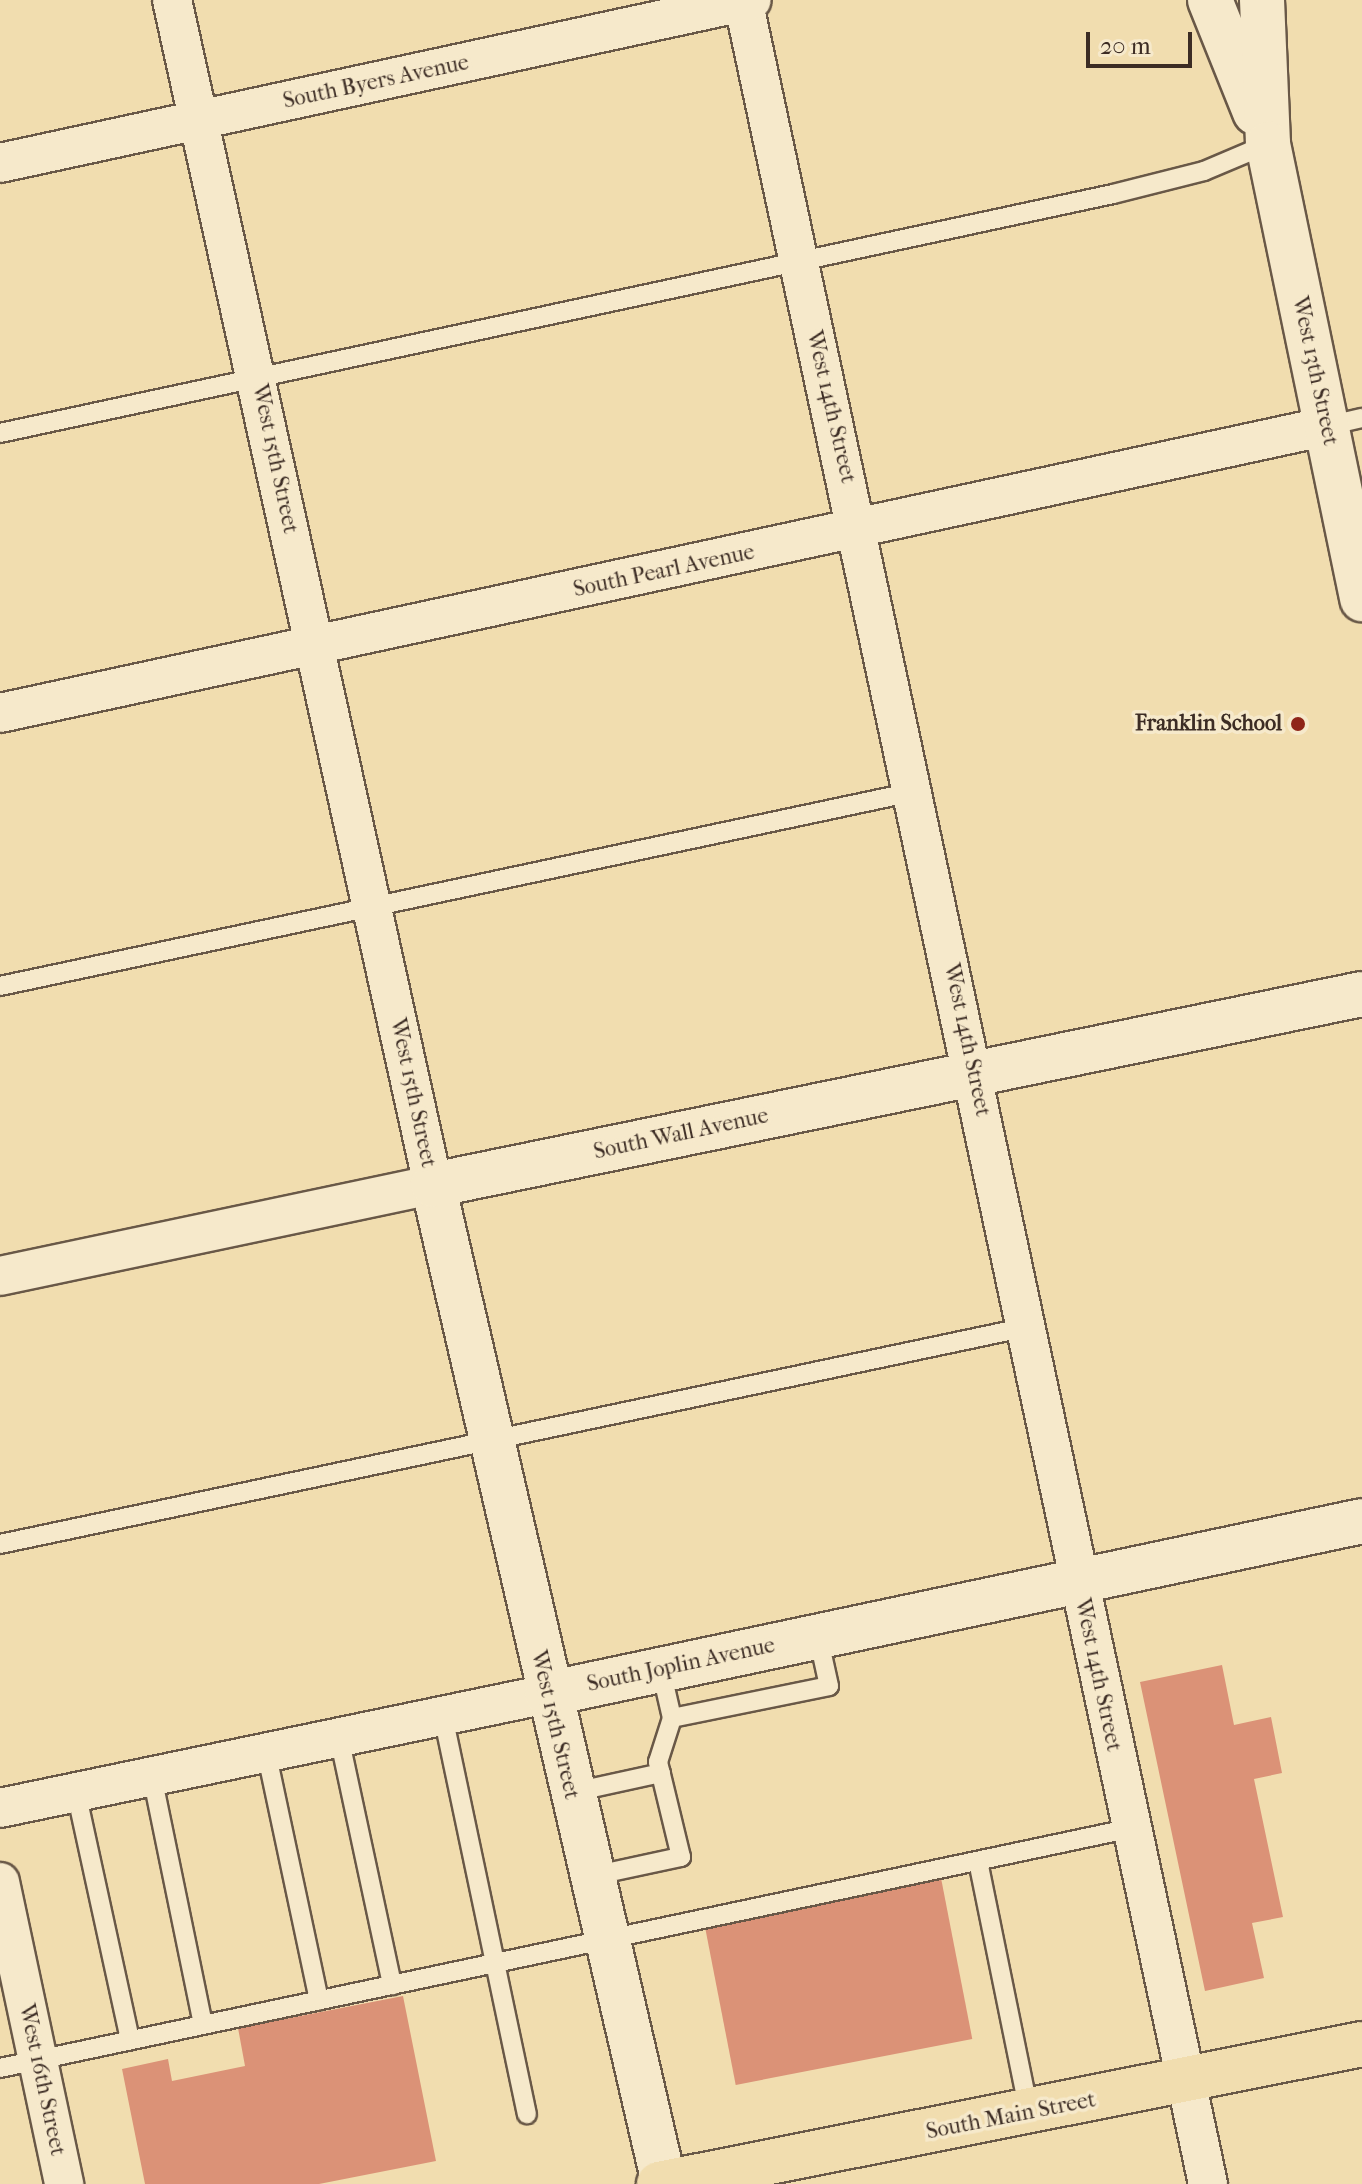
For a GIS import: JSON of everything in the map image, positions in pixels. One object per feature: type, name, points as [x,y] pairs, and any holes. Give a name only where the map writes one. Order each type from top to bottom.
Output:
[{"type":"main road","name":"South Main Street","points":[[661,2183],[1362,2044]]},
{"type":"street","name":"West 15th Street","points":[[172,0],[547,1694],[661,2183]]},
{"type":"street","name":"West 13th Street","points":[[1210,0],[1268,144],[1344,422],[1362,599]]},
{"type":"street","name":"West 13th Street","points":[[1262,0],[1268,144]]},
{"type":"street","name":"South Byers Avenue","points":[[0,163],[747,1]]},
{"type":"street","name":"West 14th Street","points":[[747,1],[799,265],[975,1074],[1078,1581],[1208,2184]]},
{"type":"street","name":"South Pearl Avenue","points":[[0,713],[314,648],[1344,422]]},
{"type":"street","name":"South Wall Avenue","points":[[0,1276],[1362,994]]},
{"type":"street","name":"South Joplin Avenue","points":[[0,1808],[1362,1521]]},
{"type":"street","name":"West 16th Street","points":[[0,1882],[64,2184]]},
{"type":"lane","points":[[0,433],[799,265],[1204,171],[1268,144]]},
{"type":"lane","points":[[0,986],[913,792]]},
{"type":"lane","points":[[0,1544],[491,1443],[1027,1327]]},
{"type":"lane","points":[[672,1718],[829,1686],[818,1636]]},
{"type":"lane","points":[[591,1877],[681,1857],[661,1773],[672,1718],[661,1669]]},
{"type":"lane","points":[[443,1716],[527,2114]]},
{"type":"lane","points":[[339,1737],[392,1985]]},
{"type":"lane","points":[[266,1751],[319,2000]]},
{"type":"lane","points":[[570,1793],[661,1773]]},
{"type":"lane","points":[[152,1776],[203,2025]]},
{"type":"lane","points":[[76,1792],[130,2040]]},
{"type":"lane","points":[[0,2068],[1132,1828]]},
{"type":"lane","points":[[978,1861],[1029,2112]]},
{"type":"building","points":[[1222,1665],[1234,1725],[1271,1717],[1282,1773],[1254,1779],[1283,1917],[1252,1923],[1264,1978],[1205,1991],[1140,1682]]},
{"type":"building","points":[[941,1878],[972,2039],[736,2085],[704,1924]]},
{"type":"building","points":[[403,1996],[436,2161],[319,2184],[145,2184],[122,2069],[168,2059],[172,2081],[245,2066],[238,2028]]},
{"type":"place","name":"Franklin School","points":[[1298,724]]}]
